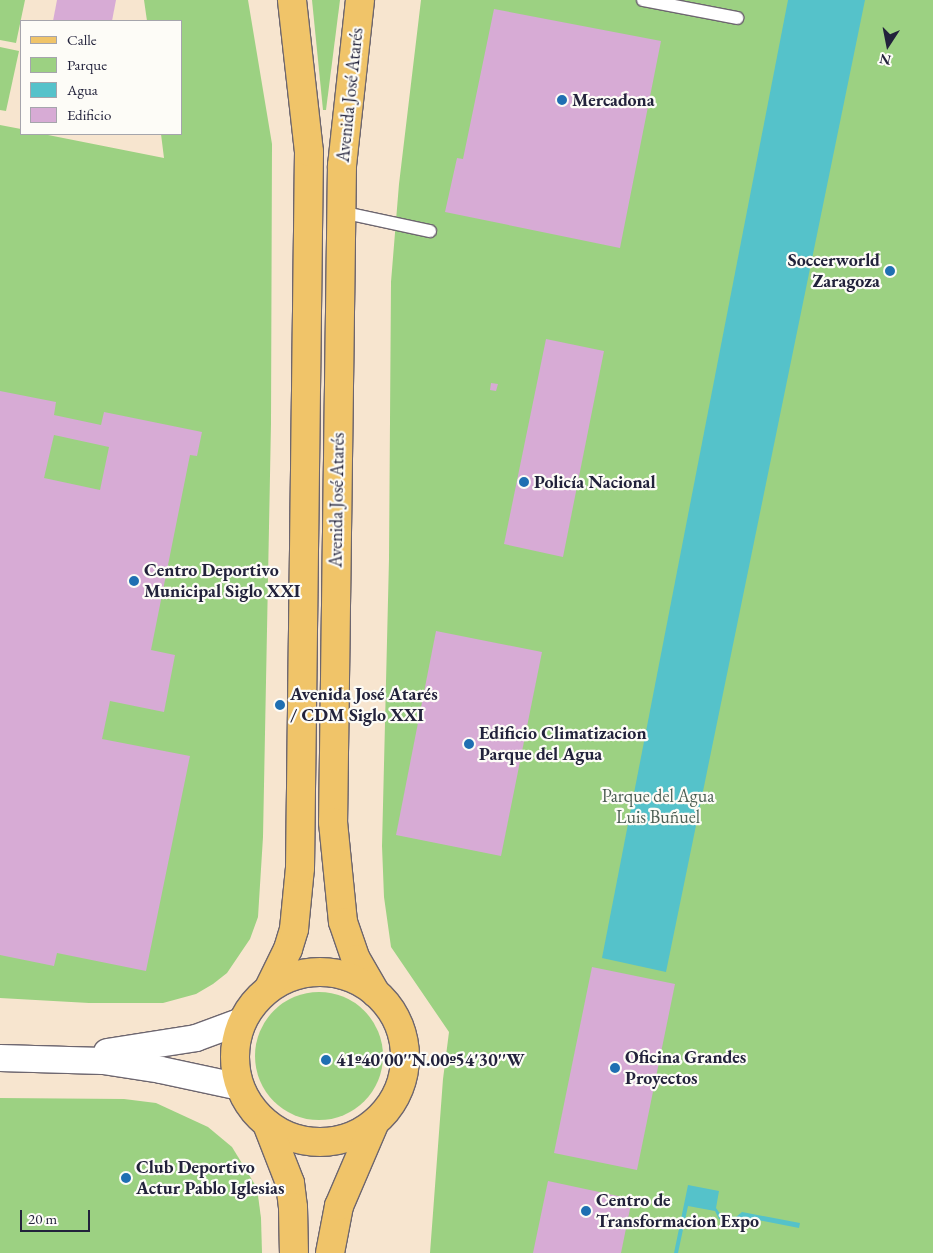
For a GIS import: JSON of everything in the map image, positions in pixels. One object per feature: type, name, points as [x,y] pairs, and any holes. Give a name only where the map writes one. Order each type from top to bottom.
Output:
[{"type":"main road","name":"Avenida José Atarés","points":[[269,988],[288,949],[294,930],[300,868],[308,152],[292,0]]},
{"type":"main road","name":"Avenida José Atarés","points":[[360,0],[347,105],[342,165],[333,822],[343,922],[356,959],[376,993]]},
{"type":"main road","points":[[312,972],[334,973],[356,980],[376,993],[392,1011],[402,1033],[405,1057],[402,1082],[391,1104],[375,1122],[355,1134],[333,1141],[309,1142],[287,1136],[267,1124],[251,1107],[240,1087],[234,1066],[235,1050],[242,1021],[253,1003],[269,988],[289,977],[312,972]]},
{"type":"main road","points":[[330,1253],[339,1206],[375,1122]]},
{"type":"main road","points":[[267,1124],[290,1183],[294,1207],[294,1253]]},
{"type":"street","points":[[67,1058],[173,1043],[212,1033],[242,1021]]},
{"type":"street","points":[[0,1058],[67,1058],[130,1064],[240,1087]]},
{"type":"lane","points":[[644,0],[737,18]]},
{"type":"lane","points":[[342,212],[430,231]]},
{"type":"green space","points":[[0,0],[25,0],[16,43],[0,40]]},
{"type":"green space","name":"Centro Deportivo Municipal Siglo XXI","points":[[144,0],[248,0],[272,144],[271,424],[263,837],[258,917],[250,939],[227,973],[196,994],[163,1003],[89,1003],[0,998],[0,125],[20,129],[20,135],[48,135],[164,158],[161,135],[182,135],[182,20],[147,20]]},
{"type":"green space","points":[[312,0],[340,0],[326,110],[323,110]]},
{"type":"green space","name":"Parque del Agua Luis Buñuel","points":[[421,0],[933,0],[933,1253],[430,1253],[443,1079],[449,1032],[391,947],[384,897],[382,846],[389,559],[391,282],[399,184]]},
{"type":"green space","points":[[0,47],[19,51],[6,111],[0,110]]},
{"type":"green space","points":[[319,992],[343,997],[364,1011],[378,1032],[383,1056],[378,1080],[364,1101],[343,1115],[319,1120],[295,1115],[274,1101],[260,1080],[255,1056],[260,1032],[274,1011],[295,997]]},
{"type":"green space","name":"Club Deportivo Actur Pablo Iglesias","points":[[0,1098],[124,1099],[156,1103],[208,1127],[232,1147],[257,1188],[261,1218],[262,1253],[0,1253]]},
{"type":"water","points":[[788,0],[865,0],[666,972],[602,958]]},
{"type":"water","points":[[688,1185],[719,1191],[716,1208],[721,1215],[736,1217],[742,1212],[800,1223],[799,1228],[743,1217],[736,1222],[719,1219],[715,1211],[688,1206],[678,1253],[674,1253]]},
{"type":"building","points":[[57,0],[116,0],[112,20],[53,20]]},
{"type":"building","name":"Mercadona","points":[[494,9],[661,41],[620,248],[445,212],[457,158],[463,159]]},
{"type":"building","points":[[546,339],[604,351],[563,557],[504,544]]},
{"type":"building","points":[[491,383],[498,384],[496,391],[490,390]]},
{"type":"building","points":[[0,391],[56,402],[54,415],[101,425],[104,412],[202,432],[197,456],[190,455],[151,650],[175,655],[164,712],[110,701],[102,739],[190,756],[146,971],[57,953],[54,966],[0,955]],"holes":[[[54,435],[109,447],[100,490],[44,478]]]},
{"type":"building","name":"Edificio Climatizacion Parque del Agua","points":[[436,631],[542,652],[501,856],[396,835]]},
{"type":"building","name":"Oficina Grandes Proyectos","points":[[592,967],[675,984],[637,1170],[554,1153]]},
{"type":"building","name":"Centro de Transformacion Expo","points":[[548,1181],[632,1199],[621,1253],[533,1253]]},
{"type":"place","name":"Mercadona","points":[[562,100]]},
{"type":"place","name":"Soccerworld Zaragoza","points":[[890,271]]},
{"type":"place","name":"Policía Nacional","points":[[524,482]]},
{"type":"place","name":"Centro Deportivo Municipal Siglo XXI","points":[[134,581]]},
{"type":"place","name":"Avenida José Atarés / CDM Siglo XXI","points":[[280,705]]},
{"type":"place","name":"Edificio Climatizacion Parque del Agua","points":[[469,744]]},
{"type":"place","name":"41º40'00''N.00º54'30''W","points":[[326,1060]]},
{"type":"place","name":"Oficina Grandes Proyectos","points":[[615,1068]]},
{"type":"place","name":"Club Deportivo Actur Pablo Iglesias","points":[[126,1178]]},
{"type":"place","name":"Centro de Transformacion Expo","points":[[586,1211]]}]
